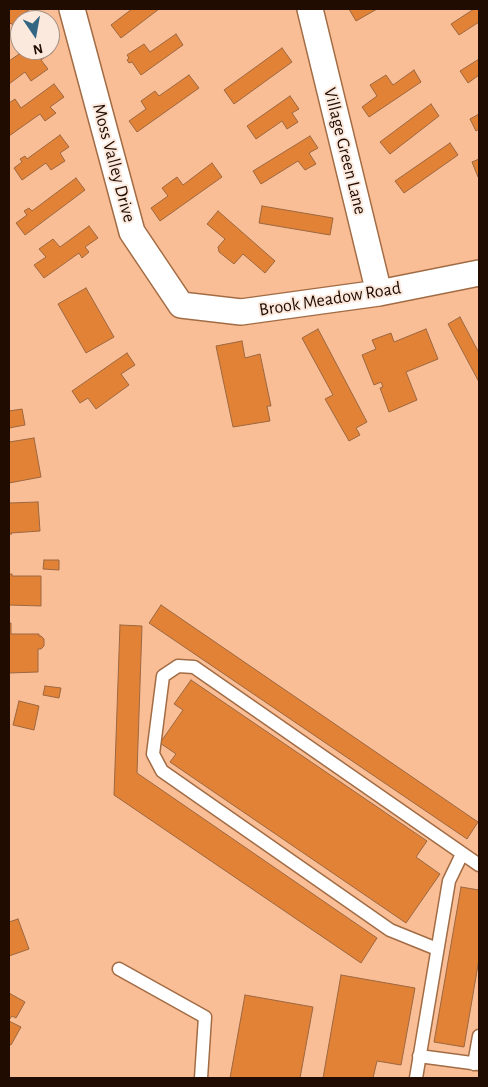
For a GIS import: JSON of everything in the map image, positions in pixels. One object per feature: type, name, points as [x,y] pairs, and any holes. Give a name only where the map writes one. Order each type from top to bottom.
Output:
[{"type":"street","name":"Moss Valley Drive","points":[[72,9],[132,232],[180,306]]},
{"type":"street","name":"Village Green Lane","points":[[310,9],[379,292]]},
{"type":"street","name":"Brook Meadow Road","points":[[180,306],[241,312],[379,292],[479,273]]},
{"type":"lane","points":[[437,949],[390,930],[162,771],[153,754],[163,676],[178,666],[194,667],[479,865]]},
{"type":"lane","points":[[416,1078],[449,881],[462,854]]},
{"type":"lane","points":[[118,969],[205,1016],[200,1078]]},
{"type":"lane","points":[[419,1056],[477,1064],[479,1036]]},
{"type":"building","points":[[9,9],[30,9],[10,10],[9,25]]},
{"type":"building","points":[[132,9],[159,9],[121,38],[111,25]]},
{"type":"building","points":[[349,9],[377,9],[356,21]]},
{"type":"building","points":[[474,9],[479,9],[479,22],[459,35],[451,24]]},
{"type":"building","points":[[176,34],[183,45],[141,75],[132,62],[129,63],[127,60],[129,58],[127,55],[144,44],[150,52]]},
{"type":"building","points":[[282,48],[292,62],[234,104],[224,90]]},
{"type":"building","points":[[479,59],[479,75],[468,83],[460,71]]},
{"type":"building","points":[[41,60],[48,69],[31,81],[25,72],[9,84],[9,61]]},
{"type":"building","points":[[414,70],[421,82],[369,117],[362,107],[377,96],[370,85],[386,75],[393,85]]},
{"type":"building","points":[[189,75],[199,88],[137,132],[129,121],[146,109],[141,101],[155,91],[159,96]]},
{"type":"building","points":[[54,84],[64,97],[50,107],[56,113],[45,121],[40,114],[9,136],[9,103],[15,99],[21,108]]},
{"type":"building","points":[[290,96],[299,109],[292,113],[298,122],[287,129],[282,121],[256,139],[247,126]]},
{"type":"building","points":[[431,104],[439,116],[390,154],[380,142]]},
{"type":"building","points":[[479,114],[479,129],[476,131],[470,119]]},
{"type":"building","points":[[60,135],[69,147],[60,153],[65,161],[51,170],[46,163],[22,180],[14,168],[22,162],[20,159],[25,156],[27,159]]},
{"type":"building","points":[[310,136],[318,148],[309,153],[316,164],[305,170],[298,161],[261,184],[253,171]]},
{"type":"building","points":[[450,143],[458,155],[404,193],[395,181]]},
{"type":"building","points":[[479,159],[479,177],[478,177],[472,162]]},
{"type":"building","points":[[212,163],[222,177],[160,221],[151,208],[168,196],[162,188],[177,177],[183,185]]},
{"type":"building","points":[[76,178],[85,190],[25,235],[16,223],[27,215],[24,211],[29,208],[32,211]]},
{"type":"building","points":[[262,206],[333,218],[330,235],[259,223]]},
{"type":"building","points":[[218,211],[275,261],[265,273],[243,254],[234,264],[219,252],[218,247],[225,239],[207,224]]},
{"type":"building","points":[[89,226],[98,238],[85,247],[89,252],[82,258],[79,253],[44,278],[34,265],[46,257],[39,249],[53,239],[60,247]]},
{"type":"building","points":[[86,288],[114,337],[86,353],[58,304]]},
{"type":"building","points":[[460,317],[479,353],[479,382],[448,324]]},
{"type":"building","points":[[318,329],[367,422],[356,428],[360,435],[349,441],[325,399],[333,395],[302,338]]},
{"type":"building","points":[[426,329],[438,359],[406,372],[417,400],[389,412],[380,388],[383,387],[381,382],[374,385],[362,355],[376,349],[372,340],[391,333],[394,342]]},
{"type":"building","points":[[242,341],[245,358],[260,354],[271,406],[267,406],[270,421],[233,427],[216,346]]},
{"type":"building","points":[[127,353],[135,365],[121,374],[129,385],[96,409],[88,398],[80,403],[72,391]]},
{"type":"building","points":[[22,409],[25,425],[9,428],[9,411]]},
{"type":"building","points":[[34,438],[41,477],[9,483],[9,442]]},
{"type":"building","points":[[38,502],[40,531],[9,534],[9,503]]},
{"type":"building","points":[[44,560],[59,560],[59,570],[43,569]]},
{"type":"building","points":[[9,574],[12,574],[12,576],[41,576],[41,606],[9,605]]},
{"type":"building","points":[[161,605],[478,822],[467,839],[149,623]]},
{"type":"building","points":[[9,623],[11,623],[11,634],[39,634],[44,639],[44,646],[38,649],[38,672],[9,673]]},
{"type":"building","points":[[120,625],[142,626],[137,773],[377,938],[361,963],[114,795]]},
{"type":"building","points":[[191,680],[427,841],[416,857],[440,874],[406,923],[170,762],[176,754],[160,743],[183,710],[174,704]]},
{"type":"building","points":[[45,686],[61,688],[59,698],[43,695]]},
{"type":"building","points":[[19,701],[39,706],[34,730],[13,725]]},
{"type":"building","points":[[461,887],[479,890],[479,959],[464,1047],[434,1042]]},
{"type":"building","points":[[18,919],[29,949],[9,956],[9,922]]},
{"type":"building","points":[[341,975],[415,988],[401,1065],[377,1061],[373,1078],[323,1078]]},
{"type":"building","points":[[9,993],[25,1002],[16,1018],[12,1016],[9,1020]]},
{"type":"building","points":[[245,995],[313,1007],[300,1078],[230,1078]]},
{"type":"building","points":[[9,1021],[21,1027],[11,1045],[9,1044]]}]
